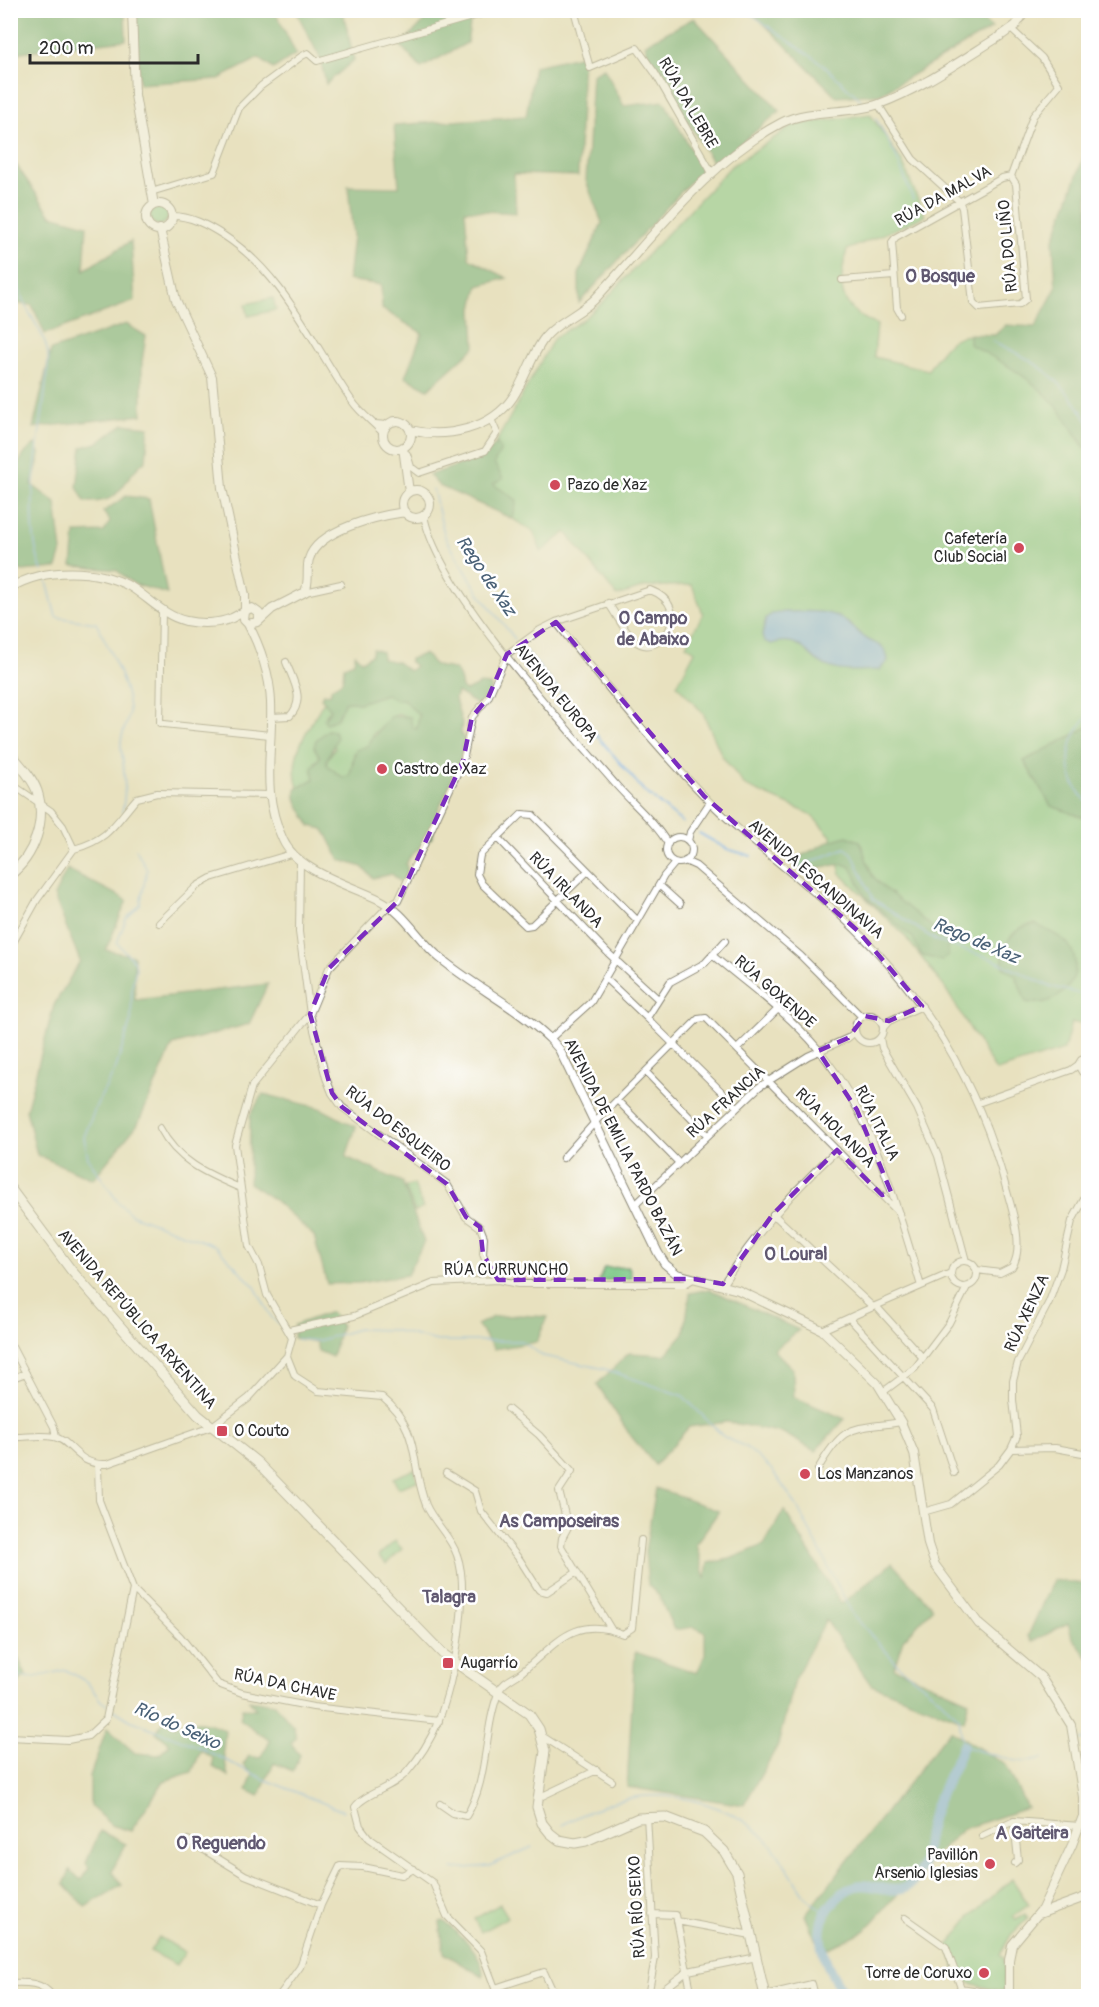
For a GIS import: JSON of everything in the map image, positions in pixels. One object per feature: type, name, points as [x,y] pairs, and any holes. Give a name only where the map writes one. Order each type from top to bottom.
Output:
[{"type":"main road","points":[[10,753],[32,782],[39,801],[39,824],[34,845],[27,858],[10,875]]},
{"type":"main road","name":"AVENIDA REPÚBLICA ARXENTINA","points":[[10,1188],[71,1270],[160,1373],[212,1427],[257,1462],[423,1636],[453,1663],[529,1714],[542,1736],[545,1763],[537,1798],[539,1816],[546,1829],[559,1840],[586,1841],[629,1821],[647,1816]]},
{"type":"main road","points":[[647,1816],[665,1817],[704,1832],[724,1851],[737,1873],[765,1996]]},
{"type":"street","points":[[132,10],[136,104],[154,205]]},
{"type":"street","points":[[151,192],[214,173],[239,108],[261,86],[302,56],[309,53],[317,61],[496,10]]},
{"type":"street","name":"RÚA DA LEBRE","points":[[574,10],[590,68],[637,48],[655,74],[712,173]]},
{"type":"street","points":[[385,429],[388,445],[405,444],[423,433],[467,429],[490,419],[514,396],[550,331],[579,313],[594,300],[712,173],[735,154],[788,120],[878,104],[916,86],[1011,29],[1026,10]]},
{"type":"street","name":"RÚA DA MALVA","points":[[901,315],[897,308],[892,242],[896,237],[959,201],[1011,176],[1033,116],[1059,86],[1042,58],[1011,29]]},
{"type":"street","points":[[878,104],[913,159],[959,201]]},
{"type":"street","name":"RÚA DO LIÑO","points":[[959,201],[962,208],[973,302],[979,308],[1020,304],[1028,294],[1016,184],[1011,176]]},
{"type":"street","points":[[154,205],[166,206],[172,216],[170,224],[160,229],[153,227],[148,221],[147,214],[154,205]]},
{"type":"street","points":[[172,216],[190,218],[217,232],[263,268],[292,304],[352,401],[374,424],[385,429]]},
{"type":"street","points":[[160,229],[176,300],[212,377],[222,488],[250,610],[246,623]]},
{"type":"street","points":[[842,280],[894,276]]},
{"type":"street","points":[[385,429],[399,421],[412,469],[419,473],[485,451],[497,433],[490,419]]},
{"type":"street","points":[[405,444],[409,480],[413,491]]},
{"type":"street","points":[[305,592],[309,559],[321,543],[350,525],[403,509],[421,517],[430,502],[425,493],[413,491],[404,496],[403,509]]},
{"type":"street","name":"AVENIDA EUROPA","points":[[421,517],[463,596],[507,654],[594,759],[670,842]]},
{"type":"street","points":[[10,588],[50,576],[90,573],[111,578],[131,588],[162,610],[185,621],[201,623],[228,620],[246,623],[258,621],[272,609],[305,592],[341,584]]},
{"type":"street","points":[[10,1343],[54,1427],[56,1437],[83,1460],[99,1464],[127,1457],[212,1427],[249,1398],[287,1356],[292,1338],[267,1295],[259,1265],[249,1246],[235,1145],[246,1098],[275,1055],[310,1014],[329,968],[389,905],[398,901],[463,761],[472,717],[488,698],[507,654],[540,630],[556,622],[608,603],[650,590],[668,600],[673,613],[671,623],[663,639],[654,645],[645,645],[636,641],[608,603]]},
{"type":"street","points":[[228,620],[250,610],[272,609]]},
{"type":"street","points":[[162,610],[162,724],[270,735]]},
{"type":"street","name":"AVENIDA DE EMILIA PARDO BAZÁN","points":[[250,610],[259,613],[256,638]]},
{"type":"street","name":"AVENIDA ESCANDINAVIA","points":[[556,622],[618,699],[710,802],[757,846],[858,931],[889,964],[922,1006],[949,1048],[978,1103],[1003,1178],[1017,1242],[1016,1259],[1012,1267],[1004,1272],[977,1273]]},
{"type":"street","name":"AVENIDA DE EMILIA PARDO BAZÁN","points":[[246,623],[256,638],[269,684],[271,717],[269,795],[280,834],[291,854],[300,862],[389,905],[412,925],[438,957],[550,1039],[559,1049],[596,1121],[664,1264],[676,1274],[723,1284],[822,1330],[864,1369],[883,1392],[901,1422],[914,1453],[930,1554],[940,1574],[984,1630],[1041,1677],[1064,1711],[1073,1735],[1083,1797],[1080,1826],[1039,1914],[1012,1945],[1009,1960],[1009,1996]]},
{"type":"street","points":[[271,717],[290,716],[298,704],[299,697],[286,662]]},
{"type":"street","points":[[10,783],[39,801],[63,825],[74,849]]},
{"type":"street","points":[[10,948],[37,900],[74,849],[100,840],[116,828],[137,798],[157,793],[269,795]]},
{"type":"street","points":[[685,840],[710,802]]},
{"type":"street","points":[[588,871],[532,925],[526,926],[482,884],[477,874],[480,855],[522,814],[533,815],[637,920]]},
{"type":"street","name":"RÚA IRLANDA","points":[[498,838],[616,960]]},
{"type":"street","points":[[673,861],[666,851],[670,842],[685,840]]},
{"type":"street","points":[[685,840],[692,848],[688,859]]},
{"type":"street","points":[[159,923],[197,886],[211,878],[291,854]]},
{"type":"street","points":[[673,861],[688,859],[801,956],[854,1010],[860,1019],[857,1035],[866,1043],[876,1040]]},
{"type":"street","points":[[550,1039],[591,1002],[673,861]]},
{"type":"street","name":"RÚA DO ESQUEIRO","points":[[300,862],[299,932],[310,1014],[332,1093],[350,1113],[447,1184],[466,1217],[480,1227],[483,1237],[483,1254],[489,1270],[498,1281]]},
{"type":"street","points":[[659,885],[680,904]]},
{"type":"street","name":"RÚA GOXENDE","points":[[647,1018],[670,982],[705,963],[725,941]]},
{"type":"street","name":"RÚA GOXENDE","points":[[712,956],[778,1009],[819,1051]]},
{"type":"street","points":[[616,960],[658,999]]},
{"type":"street","points":[[605,978],[674,1043],[736,1107]]},
{"type":"street","points":[[876,1040],[881,1025],[922,1006]]},
{"type":"street","points":[[737,1049],[778,1009]]},
{"type":"street","points":[[860,1019],[870,1015],[881,1025]]},
{"type":"street","name":"RÚA HOLANDA","points":[[674,1043],[698,1019],[706,1018],[899,1213],[921,1286]]},
{"type":"street","name":"RÚA FRANCIA","points":[[635,1205],[736,1107],[768,1080],[819,1051],[857,1035]]},
{"type":"street","points":[[822,1330],[921,1286],[952,1276],[963,1261],[953,1209],[938,1156],[917,1108],[876,1040]]},
{"type":"street","points":[[563,1158],[596,1121],[674,1043]]},
{"type":"street","name":"RÚA ITALIA","points":[[819,1051],[857,1110],[892,1190],[899,1213]]},
{"type":"street","points":[[1079,1068],[1081,1059],[1089,1057]]},
{"type":"street","points":[[978,1103],[1071,1070],[1079,1068],[1088,1074]]},
{"type":"street","points":[[646,1072],[707,1135]]},
{"type":"street","points":[[617,1100],[679,1163]]},
{"type":"street","points":[[160,1128],[169,1146],[183,1160],[240,1188]]},
{"type":"street","points":[[723,1284],[747,1246],[773,1214],[807,1176],[837,1150]]},
{"type":"street","points":[[882,1195],[892,1190]]},
{"type":"street","name":"RÚA XENZA","points":[[1011,1449],[1017,1436],[1012,1400],[1013,1381],[1018,1362],[1049,1302],[1061,1269],[1072,1221],[1089,1191]]},
{"type":"street","points":[[773,1214],[886,1317],[923,1358]]},
{"type":"street","points":[[883,1392],[906,1376],[923,1358],[949,1323],[961,1296],[972,1284],[977,1273],[963,1261]]},
{"type":"street","points":[[952,1276],[959,1286],[961,1296]]},
{"type":"street","name":"RÚA CURRUNCHO","points":[[289,1330],[354,1316],[434,1283],[498,1281],[518,1284],[685,1284],[693,1279]]},
{"type":"street","points":[[959,1286],[967,1287]]},
{"type":"street","points":[[885,1302],[886,1317]]},
{"type":"street","points":[[849,1318],[906,1376],[933,1409],[954,1473]]},
{"type":"street","points":[[287,1356],[296,1376],[318,1391],[382,1397],[390,1403],[410,1435],[427,1505],[458,1556],[463,1608],[439,1720],[418,1758],[405,1774],[390,1786],[358,1802],[355,1807],[360,1826],[369,1838],[433,1883],[441,1897],[447,1916],[481,1951],[498,1996]]},
{"type":"street","points":[[10,1379],[26,1373]]},
{"type":"street","points":[[508,1409],[539,1435],[572,1471],[559,1491],[568,1527],[562,1538],[561,1546],[611,1629]]},
{"type":"street","points":[[818,1469],[840,1435],[850,1430],[901,1422]]},
{"type":"street","points":[[10,1437],[56,1437]]},
{"type":"street","points":[[923,1512],[951,1504],[999,1465],[1011,1449],[1054,1448],[1089,1454]]},
{"type":"street","points":[[10,1737],[68,1740],[88,1736],[106,1719],[133,1589],[99,1500],[99,1464]]},
{"type":"street","points":[[446,1473],[475,1491],[481,1511],[520,1560],[539,1590],[547,1592],[578,1572]]},
{"type":"street","points":[[440,1804],[453,1813],[466,1816],[475,1803],[498,1693],[502,1685],[580,1628],[599,1626],[623,1634],[632,1628],[641,1540]]},
{"type":"street","name":"RÚA DA CHAVE","points":[[133,1589],[180,1636],[218,1684],[242,1693],[313,1707],[439,1720]]},
{"type":"street","points":[[542,1736],[612,1781]]},
{"type":"street","points":[[537,1798],[597,1770]]},
{"type":"street","name":"RÚA RÍO SEIXO","points":[[647,1816],[655,1958],[648,1996]]},
{"type":"street","points":[[1014,1821],[1018,1860],[1015,1863]]},
{"type":"street","points":[[982,1836],[1014,1821],[1080,1826]]},
{"type":"street","points":[[188,1840],[245,1875],[321,1905]]},
{"type":"street","points":[[279,1996],[300,1967],[321,1905],[340,1866],[363,1867],[402,1875],[414,1869]]},
{"type":"street","points":[[1039,1914],[1089,1896]]},
{"type":"street","points":[[652,1914],[674,1914],[678,1921],[692,1996]]},
{"type":"street","points":[[905,1918],[946,1947],[961,1988]]},
{"type":"street","points":[[678,1921],[751,1935]]},
{"type":"street","points":[[655,1996],[688,1971],[757,1957]]},
{"type":"street","points":[[495,1988],[544,1972],[555,1996]]},
{"type":"street","points":[[10,1983],[34,1983],[48,1990],[52,1996]]},
{"type":"street","points":[[765,1996],[812,1984],[815,1996]]},
{"type":"street","points":[[961,1988],[1009,1996]]},
{"type":"street","points":[[953,1996],[961,1988]]},
{"type":"highlighted area","points":[[556,622],[704,796],[858,931],[922,1006],[889,1021],[865,1016],[848,1038],[818,1051],[857,1110],[891,1192],[882,1195],[837,1150],[773,1214],[723,1284],[694,1279],[498,1280],[483,1254],[480,1227],[466,1217],[447,1184],[342,1107],[332,1093],[310,1014],[329,968],[398,901],[463,761],[472,717],[488,698],[507,654]]},
{"type":"green space","points":[[11,10],[125,11],[126,40],[21,52],[11,57]]},
{"type":"green space","points":[[136,11],[275,11],[296,54],[273,69],[259,58],[219,79],[139,84]]},
{"type":"green space","points":[[296,11],[343,11],[354,60],[326,84],[320,58]]},
{"type":"green space","points":[[432,11],[475,11],[472,12],[467,43],[421,68],[400,45],[433,13]]},
{"type":"green space","points":[[751,11],[973,11],[992,28],[880,94],[837,97]]},
{"type":"green space","points":[[694,18],[780,111],[714,165],[648,55],[645,44]]},
{"type":"green space","points":[[583,55],[578,176],[514,174],[516,213],[465,210],[469,258],[507,278],[478,286],[473,309],[475,347],[428,389],[405,377],[422,333],[382,309],[381,285],[348,280],[353,236],[348,186],[399,187],[394,125],[526,116],[534,66]]},
{"type":"green space","points":[[604,68],[624,106],[664,101],[702,169],[579,303],[579,274],[602,223],[586,181],[592,74]]},
{"type":"green space","points":[[870,114],[902,161],[925,216],[847,250],[842,275],[844,295],[854,311],[877,325],[874,357],[928,370],[948,343],[954,339],[970,335],[995,335],[1006,325],[1088,351],[1088,727],[1024,761],[1051,806],[1088,819],[1088,1024],[1071,1023],[1064,1050],[996,1071],[945,988],[904,935],[841,874],[831,836],[810,814],[745,786],[722,756],[703,713],[677,685],[695,651],[686,645],[703,614],[692,585],[645,587],[617,596],[566,532],[541,552],[534,532],[513,519],[456,493],[461,464],[491,451],[554,338],[581,321],[601,304],[731,166],[794,125]]},
{"type":"green space","points":[[1088,145],[1088,451],[1058,408],[1044,393],[1014,370],[969,344],[969,334],[995,335],[1006,325],[1035,327],[1056,288],[1053,242]]},
{"type":"green space","points":[[10,156],[51,215],[87,225],[84,270],[131,241],[135,301],[45,334],[32,305],[17,304],[10,291]]},
{"type":"green space","points":[[159,207],[165,210],[168,216],[165,222],[159,225],[153,222],[150,216],[153,210]]},
{"type":"green space","points":[[273,298],[276,310],[248,316],[246,304]]},
{"type":"green space","points":[[126,324],[146,336],[142,362],[142,415],[33,428],[51,350]]},
{"type":"green space","points":[[124,424],[149,427],[146,460],[115,495],[98,502],[85,502],[77,487],[82,447],[97,443]]},
{"type":"green space","points":[[497,443],[501,450],[494,463],[503,479],[493,484],[517,500],[513,519],[439,486],[429,475],[483,457]]},
{"type":"green space","points":[[35,444],[40,455],[32,485],[56,503],[62,551],[57,568],[22,571],[11,564],[10,499],[16,468]]},
{"type":"green space","points":[[126,496],[149,499],[167,594],[134,584],[116,570],[72,566],[75,533],[104,532],[110,521],[103,512]]},
{"type":"green space","points":[[373,649],[382,652],[382,659],[397,662],[409,671],[415,666],[409,661],[410,659],[423,654],[434,664],[455,670],[462,688],[466,691],[480,684],[490,685],[492,691],[478,705],[457,692],[455,699],[462,723],[461,734],[465,739],[457,771],[437,812],[432,837],[410,857],[406,864],[407,874],[400,882],[392,874],[373,878],[362,867],[340,860],[323,829],[310,826],[296,799],[296,789],[314,779],[312,768],[320,757],[314,747],[316,740],[328,730],[334,731],[337,738],[327,765],[343,778],[350,775],[356,750],[367,746],[391,716],[410,717],[412,727],[417,729],[419,715],[403,699],[396,700],[386,694],[359,703],[345,701],[337,719],[326,723],[324,719],[331,709],[321,698],[323,694],[331,693],[331,688],[342,681],[344,666],[354,662],[355,654],[362,661],[371,655]]},
{"type":"green space","points":[[386,694],[403,699],[419,715],[417,729],[412,727],[410,717],[397,714],[374,733],[367,747],[354,753],[350,775],[343,778],[327,765],[327,760],[335,748],[328,730],[314,747],[320,758],[315,762],[314,779],[298,788],[295,776],[297,753],[324,701],[331,709],[326,715],[330,722],[337,718],[345,701],[359,703]]},
{"type":"green space","points":[[1088,727],[1088,819],[1051,806],[1024,761]]},
{"type":"green space","points":[[847,836],[860,841],[872,875],[883,887],[948,940],[948,956],[941,961],[921,955],[913,938],[865,896],[851,867],[843,864],[802,870],[798,868],[799,857],[830,841]]},
{"type":"green space","points":[[67,869],[127,900],[106,950],[134,956],[135,1000],[268,984],[249,1024],[173,1045],[138,1124],[93,1179],[37,1155],[26,1110],[54,1005],[80,961],[54,896]]},
{"type":"green space","points":[[1036,924],[1068,944],[1074,956],[1075,967],[1068,988],[1050,1001],[1038,1003],[1026,1002],[1016,976],[1003,967],[1004,951],[1010,938],[1021,928]]},
{"type":"green space","points":[[263,1094],[320,1108],[356,1127],[346,1157],[402,1182],[424,1242],[407,1275],[359,1283],[327,1284],[314,1236],[273,1199],[249,1183],[250,1115]]},
{"type":"green space","points":[[414,1184],[423,1208],[415,1212],[405,1187]]},
{"type":"green space","points":[[629,1267],[632,1279],[599,1281],[604,1268]]},
{"type":"green space","points":[[709,1289],[799,1330],[774,1350],[793,1369],[794,1397],[845,1419],[815,1451],[783,1433],[727,1422],[689,1427],[655,1465],[630,1435],[597,1384],[629,1353],[665,1355],[684,1333],[690,1293]]},
{"type":"green space","points":[[331,1312],[341,1325],[332,1357],[318,1351],[316,1342],[294,1338],[294,1325]]},
{"type":"green space","points":[[520,1315],[547,1317],[537,1342],[494,1349],[477,1325],[493,1317]]},
{"type":"green space","points":[[415,1469],[417,1481],[398,1488],[393,1478]]},
{"type":"green space","points":[[656,1488],[719,1511],[696,1544],[705,1579],[708,1563],[730,1559],[764,1545],[784,1510],[841,1604],[892,1563],[933,1608],[903,1640],[894,1668],[969,1701],[964,1721],[871,1685],[826,1620],[794,1680],[778,1745],[744,1805],[627,1787],[635,1652],[697,1673],[705,1655],[705,1632],[694,1627],[674,1630],[659,1596],[648,1585],[645,1551]]},
{"type":"green space","points":[[395,1541],[402,1549],[386,1564],[378,1556]]},
{"type":"green space","points":[[1053,1580],[1087,1584],[1088,1582],[1088,1658],[1072,1637],[1068,1623],[1032,1642],[1028,1636]]},
{"type":"green space","points":[[11,1643],[26,1675],[11,1690]]},
{"type":"green space","points":[[249,1700],[275,1704],[294,1727],[296,1738],[291,1743],[300,1755],[293,1771],[274,1763],[259,1796],[247,1790],[253,1774],[243,1765],[249,1756],[260,1758],[270,1741],[240,1719],[242,1708],[256,1709]]},
{"type":"green space","points":[[165,1719],[174,1726],[187,1722],[200,1722],[225,1730],[223,1751],[228,1776],[213,1767],[213,1758],[201,1751],[192,1772],[164,1781],[131,1831],[111,1825],[90,1806],[90,1776],[107,1728],[135,1753],[159,1755],[170,1744],[156,1732]]},
{"type":"green space","points":[[950,1730],[1006,1765],[1027,1808],[963,1829],[920,1870],[864,1931],[821,1952],[805,1915]]},
{"type":"green space","points":[[100,1831],[126,1844],[112,1871],[122,1885],[85,1907],[64,1884],[70,1870],[81,1880],[89,1868],[86,1863]]},
{"type":"green space","points":[[1012,1879],[1029,1905],[1013,1916],[1016,1919],[1025,1914],[1028,1918],[1011,1935],[1000,1954],[1004,1958],[1004,1992],[962,1981],[958,1977],[948,1946],[970,1917]]},
{"type":"green space","points":[[500,1904],[508,1917],[481,1932],[474,1919]]},
{"type":"green space","points":[[444,1921],[476,1953],[480,1960],[483,1977],[444,1953],[440,1922]]},
{"type":"green space","points":[[159,1937],[185,1952],[177,1965],[150,1951]]},
{"type":"water","points":[[816,612],[839,617],[864,637],[881,646],[888,661],[879,670],[838,670],[823,665],[804,649],[791,642],[771,644],[764,641],[762,636],[766,618],[772,614]]},
{"type":"waterway","points":[[745,10],[821,63],[863,102]]},
{"type":"waterway","points":[[876,118],[896,156],[913,199]]},
{"type":"waterway","points":[[10,222],[18,240],[18,277],[22,298],[42,336],[48,353],[33,495],[33,522],[42,571]]},
{"type":"waterway","points":[[992,341],[1022,356],[1048,373],[1069,394],[1088,422]]},
{"type":"waterway","name":"Rego de Xaz","points":[[433,489],[445,537],[479,593],[515,639]]},
{"type":"waterway","points":[[47,581],[56,617],[96,623],[125,690],[129,711],[121,742],[125,788],[122,812]]},
{"type":"waterway","name":"Rego de Xaz","points":[[524,650],[644,791],[683,823]]},
{"type":"waterway","points":[[1088,717],[1074,737],[1069,760],[1074,783],[1088,802]]},
{"type":"waterway","name":"Rego de Xaz","points":[[699,833],[727,849],[751,856]]},
{"type":"waterway","name":"Rego de Xaz","points":[[787,862],[801,866],[845,848],[852,853],[873,899],[937,941],[992,959],[1049,986],[1088,996]]},
{"type":"waterway","points":[[136,849],[147,870],[140,905],[126,919],[117,943],[135,962],[131,1020],[116,1068],[97,1104],[84,1137],[88,1158],[118,1202],[132,1215],[216,1246],[255,1287],[272,1318],[283,1327]]},
{"type":"waterway","points":[[296,1339],[317,1341],[358,1329],[393,1330],[437,1341],[521,1341],[543,1356],[605,1369],[683,1396],[724,1437],[746,1447],[771,1469],[797,1506],[853,1615],[902,1669],[937,1696],[959,1718],[963,1746],[1024,1762],[1043,1758]]},
{"type":"waterway","name":"Río do Seixo","points":[[10,1674],[31,1677],[66,1670],[87,1682],[101,1701],[107,1705]]},
{"type":"waterway","name":"Río do Seixo","points":[[111,1708],[130,1720],[197,1746],[266,1780],[343,1811]]},
{"type":"waterway","points":[[1081,1740],[1088,1737]]},
{"type":"waterway","points":[[849,1996],[837,1983],[824,1954],[820,1935],[822,1920],[839,1896],[850,1888],[863,1885],[900,1890],[913,1882],[922,1866],[933,1813],[963,1746]]},
{"type":"waterway","name":"Río do Seixo","points":[[562,1825],[603,1806],[636,1797],[676,1797],[716,1807],[752,1826],[766,1839],[805,1896],[826,1914]]},
{"type":"waterway","name":"Río do Seixo","points":[[453,1869],[489,1866],[532,1847]]},
{"type":"place","name":"Pazo de Xaz","points":[[555,485]]},
{"type":"place","name":"Cafetería Club Social","points":[[1019,548]]},
{"type":"place","name":"Castro de Xaz","points":[[382,769]]},
{"type":"place","name":"O Couto","points":[[222,1431]]},
{"type":"place","name":"Los Manzanos","points":[[805,1474]]},
{"type":"place","name":"Augarrío","points":[[448,1663]]},
{"type":"place","name":"Pavillón Arsenio Iglesias","points":[[990,1864]]},
{"type":"place","name":"Torre de Coruxo","points":[[984,1973]]},
{"type":"district","name":"O Bosque","points":[[940,276]]},
{"type":"district","name":"O Campo de Abaixo","points":[[653,628]]},
{"type":"district","name":"O Loural","points":[[796,1254]]},
{"type":"district","name":"As Camposeiras","points":[[559,1521]]},
{"type":"district","name":"Talagra","points":[[449,1597]]},
{"type":"district","name":"A Gaiteira","points":[[1032,1833]]},
{"type":"district","name":"O Reguendo","points":[[221,1843]]}]
